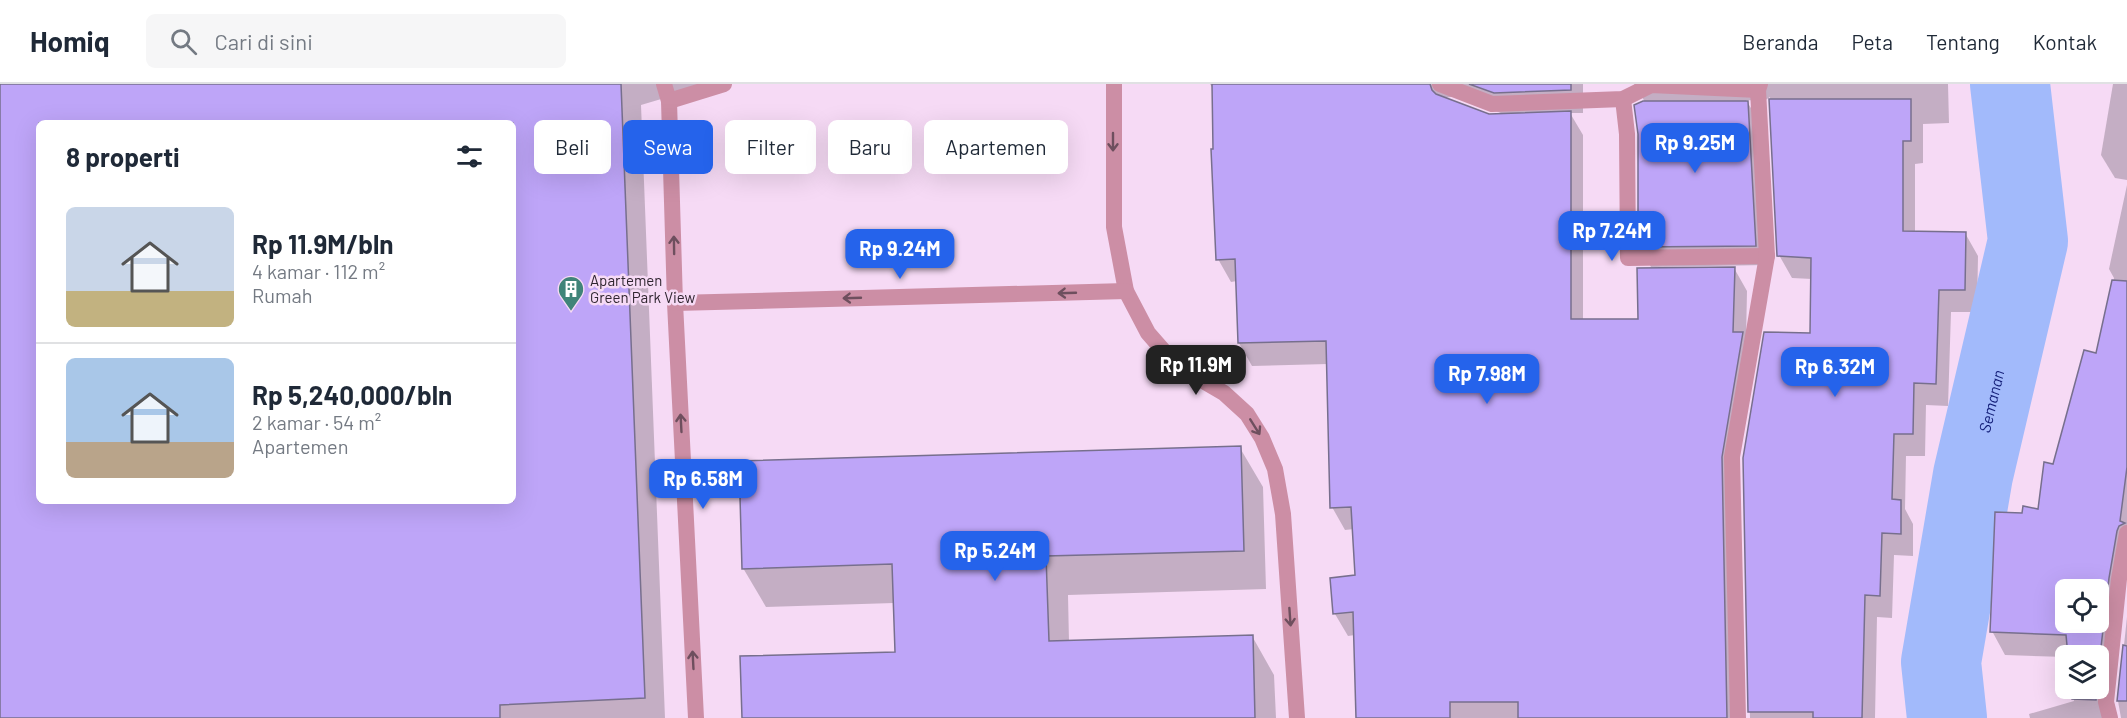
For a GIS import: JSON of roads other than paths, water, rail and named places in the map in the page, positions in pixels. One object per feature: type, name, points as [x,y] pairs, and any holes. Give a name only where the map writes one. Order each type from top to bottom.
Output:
[{"type":"street","points":[[664,84],[669,101],[675,303],[696,718]]},
{"type":"street","points":[[669,101],[724,84]]},
{"type":"street","points":[[1114,84],[1114,228],[1126,291],[1148,333],[1176,365],[1224,393],[1247,414],[1263,438],[1275,469],[1283,514],[1298,718]]},
{"type":"street","points":[[1440,84],[1492,104],[1623,99],[1651,85],[1759,87],[1767,256],[1732,457],[1738,718]]},
{"type":"street","points":[[1623,99],[1627,134],[1628,258],[1767,256]]},
{"type":"street","points":[[675,303],[1126,291]]},
{"type":"street","points":[[2110,718],[2106,702],[2119,579],[2127,534]]},
{"type":"waterway","name":"Semanan","points":[[1947,718],[1941,662],[1973,475],[2028,241],[2010,84]]},
{"type":"place","name":"Apartemen Green Park View","points":[[571,312]]}]
